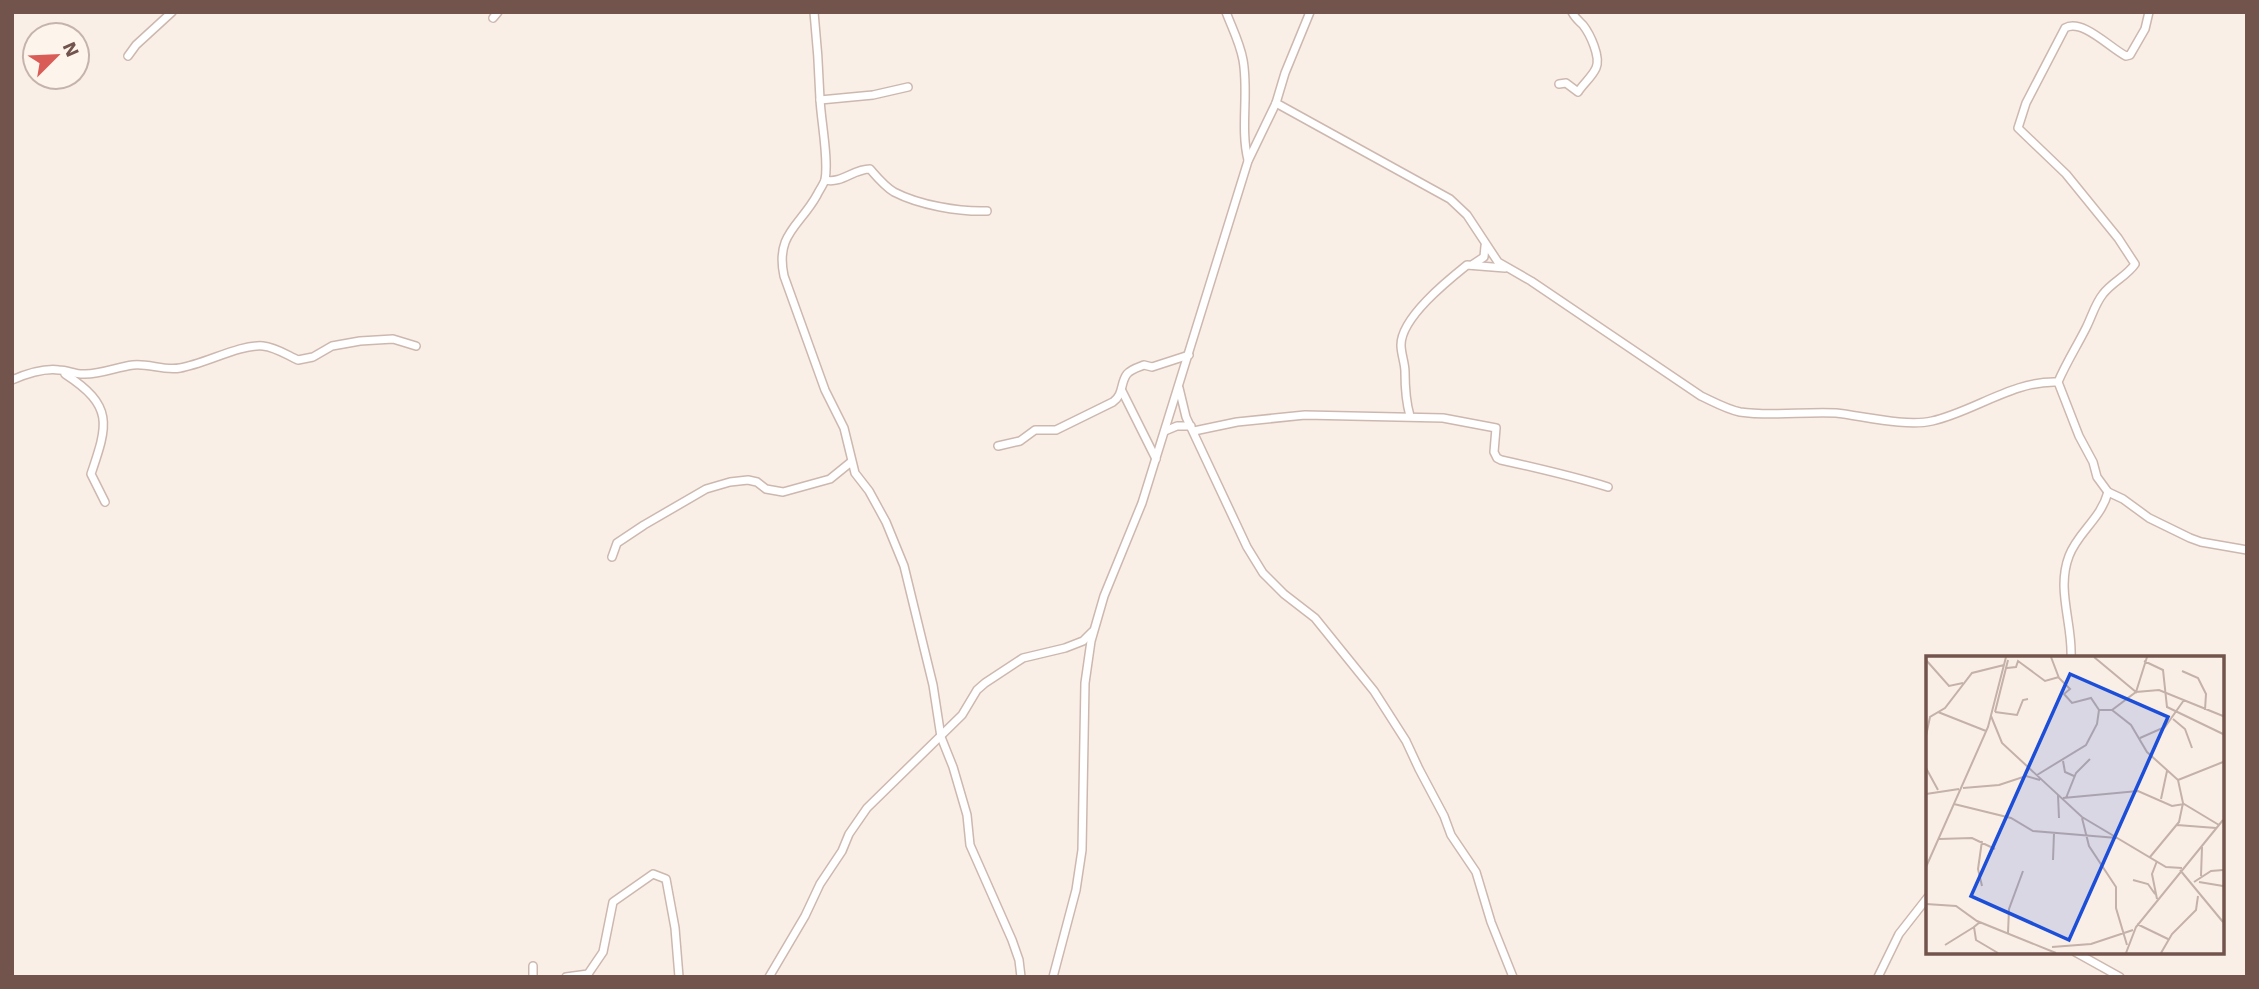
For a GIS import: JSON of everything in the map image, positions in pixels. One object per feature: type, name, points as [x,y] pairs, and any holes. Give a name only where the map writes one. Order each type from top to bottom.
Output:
[{"type":"street","points":[[128,56],[135,45],[172,12]]},
{"type":"street","points":[[814,12],[825,180],[811,206],[788,233],[781,265],[807,345],[844,428],[855,472],[886,522],[904,566],[933,685],[941,737],[967,815],[970,845],[1012,940],[1021,977]]},
{"type":"street","points":[[1226,12],[1244,60],[1245,152],[1248,161]]},
{"type":"street","points":[[1053,977],[1076,890],[1082,850],[1085,683],[1094,631],[1104,596],[1135,524],[1248,161],[1276,103],[1310,12]]},
{"type":"street","points":[[1559,84],[1566,83],[1578,92],[1597,67],[1591,37],[1572,12]]},
{"type":"street","points":[[2150,12],[2145,29],[2130,55],[2126,57],[2080,26],[2070,24],[2065,28],[2019,122],[2018,128],[2066,174],[2118,238],[2135,264],[2109,287],[2096,303],[2058,382],[2097,477],[2108,492],[2123,499],[2149,518],[2190,538],[2247,550]]},
{"type":"street","points":[[820,100],[873,96],[908,87]]},
{"type":"street","points":[[1276,103],[1450,199],[1467,215],[1498,262],[1531,281],[1701,396],[1731,410],[1770,414],[1836,413],[1929,422],[2009,390],[2049,381],[2058,382]]},
{"type":"street","points":[[825,180],[834,182],[864,168],[870,169],[895,192],[916,200],[965,212],[987,211]]},
{"type":"street","points":[[1472,265],[1484,257],[1485,245]]},
{"type":"street","points":[[1409,416],[1401,346],[1408,322],[1467,265],[1510,269]]},
{"type":"street","points":[[12,380],[59,369],[86,374],[134,364],[179,369],[263,346],[298,360],[313,357],[332,346],[360,341],[393,339],[416,346]]},
{"type":"street","points":[[998,446],[1020,441],[1035,430],[1056,430],[1113,402],[1119,398],[1125,376],[1130,371],[1144,365],[1152,368],[1189,355]]},
{"type":"street","points":[[59,369],[85,387],[101,411],[105,428],[91,474],[105,502]]},
{"type":"street","points":[[1179,387],[1186,417],[1247,547],[1263,573],[1284,594],[1315,618],[1378,696],[1406,741],[1451,835],[1476,872],[1491,922],[1513,977]]},
{"type":"street","points":[[1122,391],[1156,459]]},
{"type":"street","points":[[1165,431],[1177,426],[1193,428],[1295,416],[1443,418],[1496,428],[1494,452],[1497,458],[1608,487]]},
{"type":"street","points":[[612,557],[617,543],[706,489],[748,480],[757,482],[766,489],[783,492],[830,479],[851,462]]},
{"type":"street","points":[[2071,656],[2063,590],[2068,559],[2098,516],[2108,492]]},
{"type":"street","points":[[769,977],[820,884],[867,808],[941,737],[962,715],[977,691],[997,674],[1023,658],[1083,641],[1094,631]]},
{"type":"street","points":[[566,977],[588,974],[603,952],[613,902],[653,874],[666,879],[675,928],[679,977]]},
{"type":"street","points":[[1878,977],[1899,934],[1926,900]]},
{"type":"street","points":[[2079,954],[2120,977]]},
{"type":"street","points":[[533,966],[533,977]]}]
